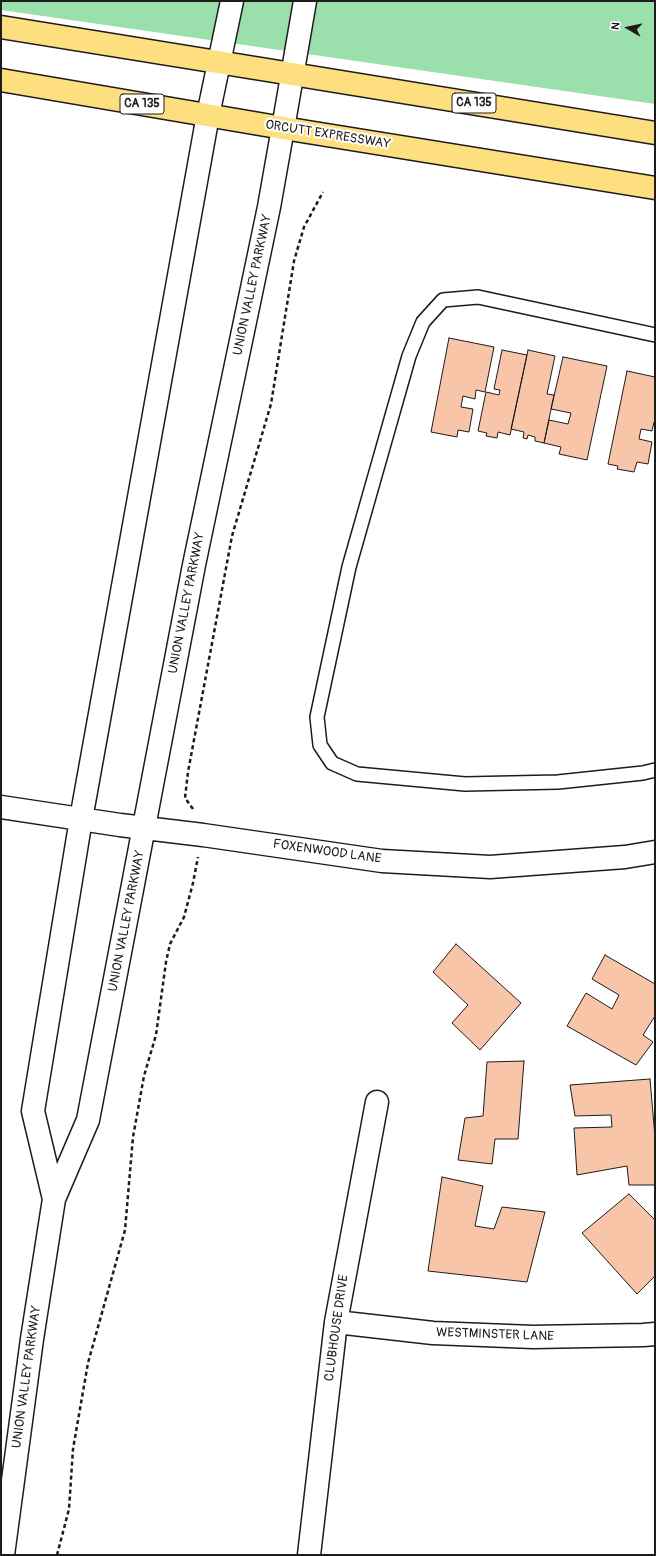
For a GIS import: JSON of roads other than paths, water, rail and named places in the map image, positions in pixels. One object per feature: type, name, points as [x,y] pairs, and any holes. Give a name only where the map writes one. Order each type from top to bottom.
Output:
[{"type":"highway","name":"CA 135","points":[[1,27],[655,133]]},
{"type":"highway","name":"ORCUTT EXPRESSWAY","points":[[1,80],[283,128],[655,188]]},
{"type":"street","name":"UNION VALLEY PARKWAY","points":[[54,1199],[32,1112],[81,819],[208,115],[232,1]]},
{"type":"street","name":"UNION VALLEY PARKWAY","points":[[3,1555],[32,1339],[54,1199],[88,1120],[194,565],[269,207],[305,1]]},
{"type":"street","name":"FOXENWOOD LANE","points":[[1,807],[144,828],[203,834],[382,861],[490,868],[655,852]]},
{"type":"street","name":"CLUBHOUSE DRIVE","points":[[309,1555],[336,1322],[377,1102]]},
{"type":"street","name":"WESTMINSTER LANE","points":[[336,1322],[433,1333],[533,1337],[655,1334]]},
{"type":"lane","points":[[655,336],[478,297],[444,300],[423,322],[409,356],[349,567],[317,717],[320,745],[332,762],[357,774],[473,784],[558,782],[643,773],[655,770]]}]
